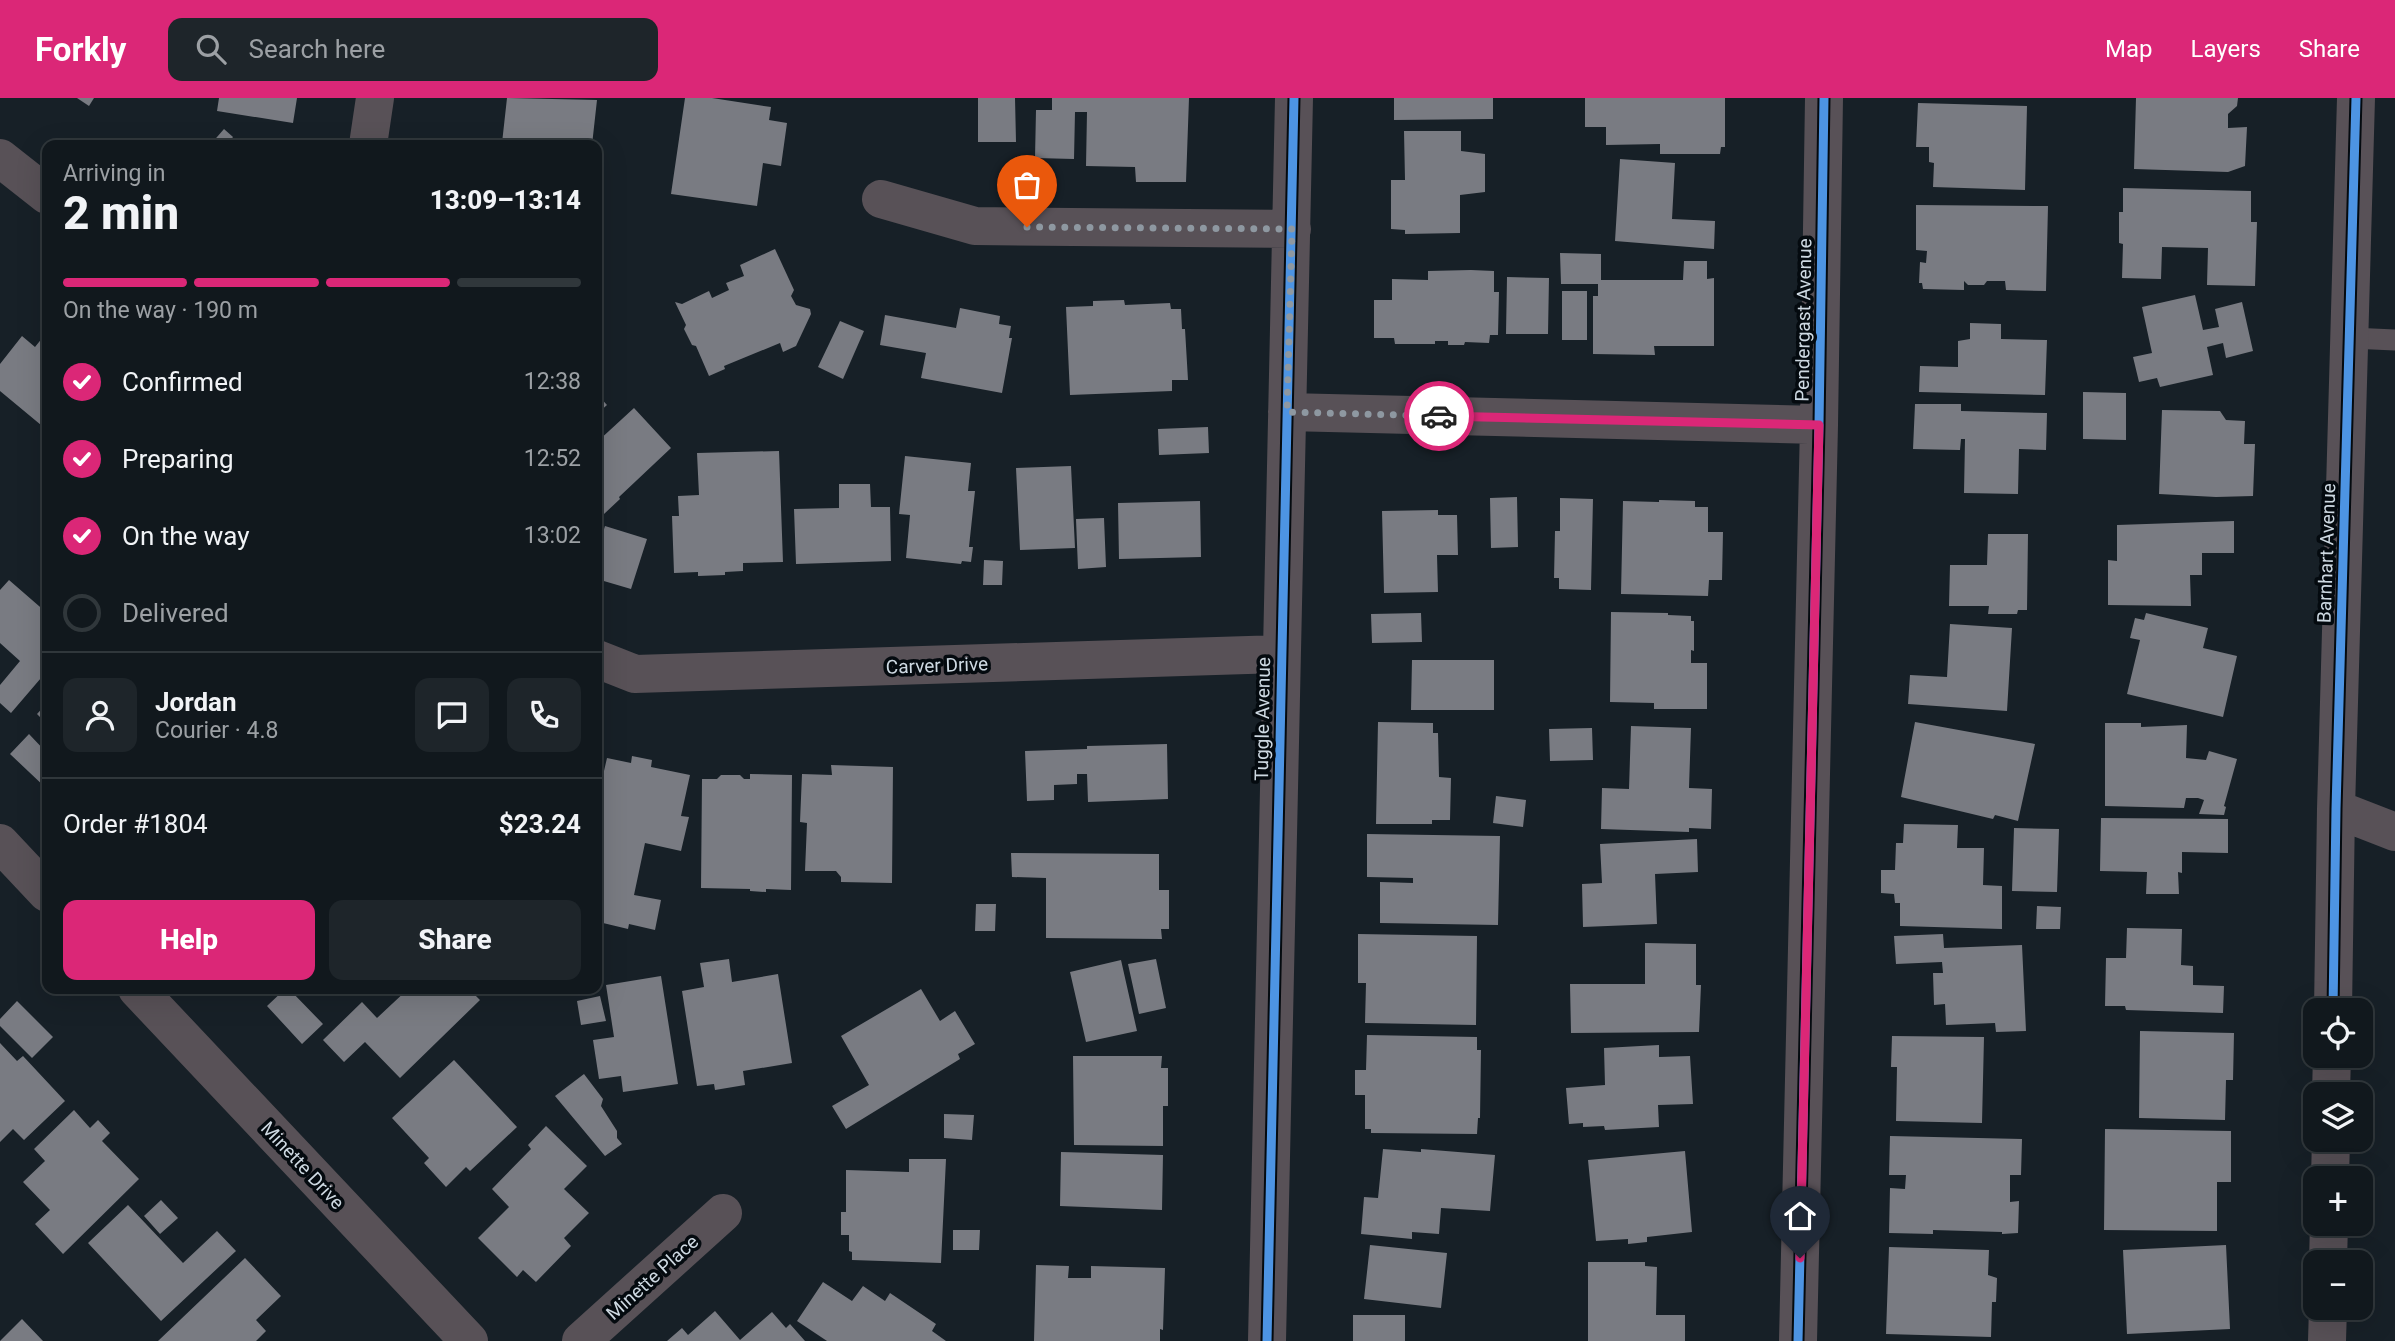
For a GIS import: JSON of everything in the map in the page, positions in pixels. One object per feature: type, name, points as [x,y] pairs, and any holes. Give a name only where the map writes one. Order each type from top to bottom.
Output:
[{"type":"street","points":[[369,140],[375,98]]},
{"type":"street","name":"Tuggle Avenue","points":[[1266,1341],[1294,98]]},
{"type":"street","name":"Pendergast Avenue","points":[[1798,1341],[1824,98]]},
{"type":"street","name":"Barnhart Avenue","points":[[2333,998],[2356,98]]},
{"type":"street","points":[[0,158],[42,191]]},
{"type":"street","points":[[881,199],[975,226],[1292,229]]},
{"type":"street","points":[[1287,412],[1819,425]]},
{"type":"street","name":"Carver Drive","points":[[602,662],[635,674],[1280,654]]},
{"type":"street","points":[[2336,809],[2395,832]]},
{"type":"street","points":[[0,844],[42,888]]},
{"type":"street","name":"Minette Drive","points":[[142,994],[469,1341]]},
{"type":"street","name":"Minette Place","points":[[580,1341],[723,1213]]},
{"type":"street","points":[[2327,1341],[2328,1320]]},
{"type":"lane","points":[[2351,338],[2395,341]]},
{"type":"building","points":[[77,98],[94,98],[89,106]]},
{"type":"building","points":[[219,98],[297,98],[293,123],[217,111]]},
{"type":"building","points":[[507,98],[597,100],[593,140],[502,140]]},
{"type":"building","points":[[685,98],[712,98],[771,107],[769,120],[787,123],[781,166],[763,163],[757,206],[671,194]]},
{"type":"building","points":[[978,98],[1015,98],[1016,142],[978,142]]},
{"type":"building","points":[[1052,98],[1189,98],[1186,182],[1136,182],[1135,167],[1086,166],[1087,112],[1075,112],[1074,159],[1035,158],[1036,110],[1052,110]]},
{"type":"building","points":[[1394,98],[1493,98],[1493,119],[1394,120]]},
{"type":"building","points":[[1585,98],[1725,98],[1725,147],[1721,147],[1720,154],[1660,154],[1660,144],[1606,145],[1606,127],[1585,127]]},
{"type":"building","points":[[2136,98],[2238,98],[2237,106],[2228,114],[2228,128],[2247,127],[2245,166],[2228,172],[2134,169]]},
{"type":"building","points":[[1918,103],[2027,106],[2025,190],[1933,187],[1934,163],[1929,162],[1929,147],[1916,147]]},
{"type":"building","points":[[224,129],[233,137],[231,140],[214,140]]},
{"type":"building","points":[[1404,131],[1461,131],[1461,151],[1485,154],[1485,192],[1460,195],[1460,233],[1405,234],[1405,230],[1391,229],[1391,180],[1405,180]]},
{"type":"building","points":[[1620,159],[1675,163],[1672,219],[1715,221],[1714,249],[1615,241]]},
{"type":"building","points":[[2123,188],[2251,191],[2251,222],[2257,222],[2255,286],[2207,285],[2208,248],[2162,247],[2161,279],[2122,278],[2123,244],[2119,243],[2119,212],[2123,212]]},
{"type":"building","points":[[1916,205],[2048,206],[2046,291],[2006,290],[2005,281],[1968,285],[1964,281],[1964,290],[1923,289],[1922,283],[1919,283],[1920,262],[1926,263],[1927,251],[1916,250]]},
{"type":"building","points":[[775,249],[794,290],[791,296],[796,305],[810,309],[811,314],[796,346],[783,352],[780,343],[724,366],[725,369],[709,376],[696,346],[692,345],[684,329],[686,325],[675,302],[682,304],[709,291],[712,298],[729,290],[726,283],[744,276],[740,265]]},
{"type":"building","points":[[1560,253],[1601,254],[1601,280],[1683,280],[1684,261],[1707,261],[1707,279],[1714,278],[1714,346],[1654,346],[1655,355],[1593,354],[1593,296],[1598,296],[1598,284],[1561,284]]},
{"type":"building","points":[[1428,271],[1494,271],[1494,292],[1499,292],[1498,335],[1490,335],[1489,343],[1465,342],[1464,345],[1448,345],[1448,341],[1435,341],[1435,344],[1395,344],[1394,338],[1374,338],[1374,300],[1392,300],[1392,279],[1428,280]]},
{"type":"building","points":[[1507,277],[1549,278],[1548,334],[1506,334]]},
{"type":"building","points":[[1562,291],[1587,291],[1587,340],[1562,340]]},
{"type":"building","points":[[2195,295],[2203,330],[2219,327],[2215,309],[2242,302],[2253,351],[2226,358],[2223,343],[2207,347],[2213,375],[2160,387],[2157,378],[2139,382],[2133,357],[2152,353],[2142,307]]},
{"type":"building","points":[[1124,300],[1125,305],[1170,303],[1171,309],[1181,309],[1188,380],[1172,380],[1172,391],[1070,395],[1066,307],[1093,306],[1093,301]]},
{"type":"building","points":[[960,308],[1000,316],[999,324],[1011,326],[1009,338],[1012,338],[1002,393],[921,378],[926,353],[880,345],[885,315],[956,328]]},
{"type":"building","points":[[840,321],[864,331],[843,379],[818,367]]},
{"type":"building","points":[[1970,323],[2001,324],[2001,339],[2047,340],[2045,395],[1919,392],[1920,366],[1958,367],[1958,341],[1970,339]]},
{"type":"building","points":[[22,336],[35,347],[42,338],[42,426],[0,391],[0,364]]},
{"type":"building","points":[[2083,392],[2126,393],[2126,440],[2083,439]]},
{"type":"building","points":[[1915,404],[1961,404],[1961,411],[2047,413],[2046,450],[2019,449],[2018,494],[1964,493],[1965,439],[1961,439],[1960,450],[1913,449]]},
{"type":"building","points":[[634,408],[671,448],[604,514],[602,512],[602,437]]},
{"type":"building","points":[[2162,410],[2220,411],[2226,420],[2245,421],[2244,444],[2255,444],[2253,496],[2159,494]]},
{"type":"building","points":[[1208,427],[1209,453],[1159,455],[1158,429]]},
{"type":"building","points":[[779,451],[783,562],[743,563],[743,571],[725,572],[725,575],[674,573],[672,516],[679,516],[678,496],[699,495],[697,453]]},
{"type":"building","points":[[905,456],[971,463],[968,491],[975,491],[969,547],[973,547],[971,562],[962,561],[961,564],[906,558],[910,515],[899,514]]},
{"type":"building","points":[[1071,466],[1075,548],[1020,550],[1016,468]]},
{"type":"building","points":[[839,484],[870,484],[871,507],[890,507],[891,561],[796,564],[794,509],[839,508]]},
{"type":"building","points":[[1517,497],[1518,547],[1491,548],[1490,498]]},
{"type":"building","points":[[1560,498],[1593,499],[1591,590],[1559,589],[1559,578],[1554,578],[1555,531],[1560,531]]},
{"type":"building","points":[[1200,501],[1201,557],[1119,559],[1118,503]]},
{"type":"building","points":[[1623,501],[1695,501],[1695,507],[1708,507],[1708,532],[1723,532],[1722,580],[1709,580],[1708,596],[1621,594]]},
{"type":"building","points":[[1438,510],[1438,515],[1457,515],[1458,555],[1437,555],[1438,592],[1384,593],[1382,511]]},
{"type":"building","points":[[1104,518],[1106,567],[1078,569],[1076,519]]},
{"type":"building","points":[[2234,521],[2234,553],[2202,553],[2202,575],[2190,575],[2191,606],[2108,605],[2108,560],[2117,561],[2117,525]]},
{"type":"building","points":[[605,526],[647,539],[631,589],[602,580],[602,536]]},
{"type":"building","points":[[1988,534],[2028,534],[2027,610],[2018,610],[2017,614],[1988,614],[1989,606],[1949,606],[1950,565],[1987,565]]},
{"type":"building","points":[[984,560],[1003,561],[1002,585],[983,585]]},
{"type":"building","points":[[9,580],[42,609],[42,677],[11,713],[0,703],[0,685],[20,661],[0,643],[0,590]]},
{"type":"building","points":[[1611,612],[1691,616],[1691,621],[1694,621],[1694,651],[1691,650],[1691,663],[1707,663],[1707,709],[1654,709],[1654,703],[1610,702]]},
{"type":"building","points":[[1421,613],[1422,642],[1372,643],[1371,614]]},
{"type":"building","points":[[2146,613],[2208,628],[2203,648],[2237,656],[2223,717],[2127,694],[2140,640],[2130,638],[2135,618],[2144,620]]},
{"type":"building","points":[[1950,624],[2012,628],[2007,711],[1908,704],[1910,675],[1947,677]]},
{"type":"building","points":[[1412,660],[1494,660],[1494,710],[1411,710]]},
{"type":"building","points":[[1378,722],[1433,723],[1433,733],[1438,733],[1439,777],[1451,778],[1450,820],[1432,820],[1432,824],[1376,824]]},
{"type":"building","points":[[1915,722],[2035,744],[2018,821],[1995,815],[1993,819],[1901,797]]},
{"type":"building","points":[[2105,723],[2141,723],[2141,727],[2187,725],[2186,758],[2206,760],[2209,751],[2237,759],[2224,815],[2199,814],[2204,800],[2198,798],[2186,798],[2184,808],[2105,806]]},
{"type":"building","points":[[1631,726],[1691,728],[1689,788],[1712,789],[1711,829],[1689,828],[1689,832],[1601,829],[1602,788],[1629,789]]},
{"type":"building","points":[[1592,728],[1593,760],[1550,761],[1549,729]]},
{"type":"building","points":[[29,734],[42,748],[42,784],[10,754]]},
{"type":"building","points":[[1167,744],[1168,799],[1088,802],[1087,774],[1077,774],[1077,784],[1054,785],[1054,800],[1027,801],[1025,751]]},
{"type":"building","points":[[632,756],[652,760],[651,767],[690,775],[681,816],[689,817],[681,851],[645,843],[634,895],[661,900],[655,930],[629,924],[628,929],[603,923],[602,928],[602,770],[607,758],[631,763]]},
{"type":"building","points":[[831,765],[893,767],[892,883],[841,882],[836,871],[805,871],[807,823],[800,822],[802,774],[832,775]]},
{"type":"building","points":[[750,774],[792,775],[791,890],[766,889],[766,892],[701,888],[702,779],[740,775],[744,779],[750,779]]},
{"type":"building","points":[[1496,796],[1526,800],[1523,827],[1493,823]]},
{"type":"building","points":[[2101,818],[2228,819],[2228,853],[2182,852],[2182,873],[2178,872],[2179,894],[2146,894],[2147,872],[2100,871]]},
{"type":"building","points":[[1904,824],[1958,825],[1957,848],[1984,848],[1983,885],[2002,886],[2002,929],[1900,926],[1900,903],[1895,903],[1894,894],[1881,893],[1881,870],[1895,870],[1896,843],[1903,843]]},
{"type":"building","points":[[2014,828],[2059,829],[2057,892],[2012,891]]},
{"type":"building","points":[[1367,834],[1500,836],[1498,925],[1380,923],[1380,882],[1413,883],[1413,878],[1367,877]]},
{"type":"building","points":[[1697,839],[1698,872],[1655,874],[1657,924],[1583,927],[1582,884],[1602,883],[1600,844]]},
{"type":"building","points":[[1011,853],[1159,854],[1159,890],[1169,890],[1169,929],[1161,929],[1162,939],[1046,938],[1046,878],[1012,877]]},
{"type":"building","points":[[976,904],[996,904],[995,931],[975,931]]},
{"type":"building","points":[[2037,906],[2061,907],[2060,929],[2036,929]]},
{"type":"building","points":[[2127,928],[2182,929],[2181,965],[2193,966],[2193,985],[2224,986],[2223,1013],[2126,1010],[2125,1006],[2105,1006],[2106,958],[2126,958]]},
{"type":"building","points":[[1358,934],[1477,936],[1476,1025],[1365,1023],[1366,983],[1358,983]]},
{"type":"building","points":[[1943,934],[1944,948],[2022,945],[2026,1031],[1996,1032],[1995,1023],[1946,1025],[1945,1004],[1934,1005],[1933,973],[1943,973],[1942,962],[1896,964],[1894,936]]},
{"type":"building","points":[[1645,943],[1696,944],[1696,985],[1701,985],[1699,1032],[1571,1033],[1570,984],[1645,984]]},
{"type":"building","points":[[729,959],[732,982],[778,974],[792,1063],[743,1071],[745,1085],[715,1090],[714,1084],[697,1086],[682,991],[704,987],[700,963]]},
{"type":"building","points":[[1156,959],[1166,1008],[1139,1014],[1128,964]]},
{"type":"building","points":[[1121,960],[1137,1031],[1086,1042],[1070,972]]},
{"type":"building","points":[[661,976],[678,1084],[623,1092],[621,1076],[599,1079],[593,1040],[614,1037],[606,985]]},
{"type":"building","points":[[921,989],[940,1021],[955,1011],[975,1044],[958,1054],[960,1059],[846,1129],[832,1106],[869,1085],[841,1036]]},
{"type":"building","points":[[280,994],[294,994],[323,1024],[302,1044],[267,1006]]},
{"type":"building","points":[[403,994],[474,994],[480,1000],[400,1078],[365,1042],[344,1062],[323,1040],[362,1002],[377,1018]]},
{"type":"building","points":[[600,996],[606,1021],[581,1025],[577,1001]]},
{"type":"building","points":[[17,1001],[53,1037],[32,1058],[0,1026],[0,1019]]},
{"type":"building","points":[[2140,1031],[2234,1033],[2233,1080],[2226,1080],[2225,1120],[2139,1118]]},
{"type":"building","points":[[1367,1035],[1477,1037],[1477,1050],[1481,1050],[1480,1118],[1477,1134],[1371,1133],[1371,1129],[1365,1129],[1365,1095],[1355,1095],[1355,1070],[1366,1070]]},
{"type":"building","points":[[1892,1036],[1984,1037],[1982,1123],[1896,1121],[1897,1067],[1891,1067]]},
{"type":"building","points":[[0,1043],[17,1061],[23,1056],[65,1101],[24,1140],[13,1129],[0,1142]]},
{"type":"building","points":[[1659,1045],[1659,1057],[1690,1056],[1693,1104],[1658,1105],[1659,1127],[1605,1130],[1604,1126],[1583,1127],[1583,1123],[1569,1124],[1566,1088],[1605,1085],[1604,1048]]},
{"type":"building","points":[[1073,1056],[1162,1056],[1161,1068],[1168,1068],[1168,1106],[1163,1106],[1163,1146],[1074,1145]]},
{"type":"building","points":[[454,1060],[517,1127],[470,1171],[466,1167],[446,1187],[424,1163],[429,1158],[392,1118]]},
{"type":"building","points":[[584,1074],[603,1099],[601,1106],[622,1144],[605,1156],[555,1096]]},
{"type":"building","points":[[74,1110],[90,1128],[98,1120],[110,1133],[102,1141],[139,1179],[63,1254],[35,1224],[50,1210],[23,1182],[45,1161],[34,1149]]},
{"type":"building","points":[[944,1114],[974,1115],[972,1140],[944,1138]]},
{"type":"building","points":[[546,1126],[587,1166],[564,1189],[589,1213],[564,1238],[571,1246],[536,1282],[523,1270],[517,1277],[478,1238],[509,1207],[492,1189],[531,1149],[528,1145]]},
{"type":"building","points":[[2105,1129],[2231,1131],[2231,1182],[2217,1182],[2217,1231],[2104,1230]]},
{"type":"building","points":[[1890,1136],[2022,1139],[2021,1175],[2010,1175],[2010,1202],[2019,1201],[2018,1233],[1933,1230],[1933,1234],[1889,1233],[1890,1188],[1905,1189],[1906,1175],[1889,1175]]},
{"type":"building","points":[[1383,1149],[1495,1155],[1490,1211],[1441,1208],[1439,1234],[1412,1232],[1412,1239],[1361,1234],[1364,1197],[1378,1198]]},
{"type":"building","points":[[1685,1151],[1692,1232],[1647,1237],[1647,1242],[1628,1244],[1628,1239],[1596,1241],[1588,1160]]},
{"type":"building","points":[[1061,1152],[1163,1155],[1162,1210],[1060,1206]]},
{"type":"building","points":[[909,1159],[946,1159],[941,1263],[852,1260],[849,1235],[841,1235],[841,1212],[846,1212],[846,1170],[909,1172]]},
{"type":"building","points":[[161,1200],[178,1218],[160,1234],[144,1216]]},
{"type":"building","points":[[128,1205],[183,1263],[217,1231],[236,1251],[161,1321],[88,1243]]},
{"type":"building","points":[[953,1230],[980,1230],[979,1250],[953,1250]]},
{"type":"building","points":[[1370,1245],[1447,1253],[1441,1308],[1364,1299]]},
{"type":"building","points":[[2226,1245],[2230,1329],[2127,1334],[2123,1250]]},
{"type":"building","points":[[1889,1247],[1989,1250],[1988,1275],[1997,1278],[1996,1302],[1992,1302],[1991,1337],[1886,1334]]},
{"type":"building","points":[[245,1258],[281,1296],[256,1320],[266,1331],[256,1341],[158,1341]]},
{"type":"building","points":[[1588,1262],[1645,1262],[1645,1266],[1657,1267],[1656,1315],[1685,1315],[1685,1341],[1588,1341]]},
{"type":"building","points":[[1036,1265],[1069,1266],[1068,1278],[1091,1278],[1091,1266],[1165,1268],[1163,1330],[1160,1329],[1160,1341],[1034,1341]]},
{"type":"building","points":[[823,1282],[852,1301],[863,1286],[885,1301],[890,1293],[936,1324],[932,1331],[946,1341],[827,1341],[797,1321]]},
{"type":"building","points":[[715,1311],[740,1340],[772,1312],[786,1328],[790,1324],[805,1341],[667,1341],[682,1328],[688,1335]]},
{"type":"building","points":[[1353,1315],[1405,1315],[1405,1341],[1353,1341]]},
{"type":"building","points":[[22,1319],[43,1341],[0,1341]]},
{"type":"cycle path","points":[[1267,1341],[1294,98]]},
{"type":"cycle path","points":[[1798,1341],[1824,98]]},
{"type":"cycle path","points":[[2333,998],[2356,98]]},
{"type":"way so far","points":[[1027,227],[1292,229],[1287,412],[1439,416]]},
{"type":"route","points":[[1439,416],[1819,425],[1800,1258]]}]
